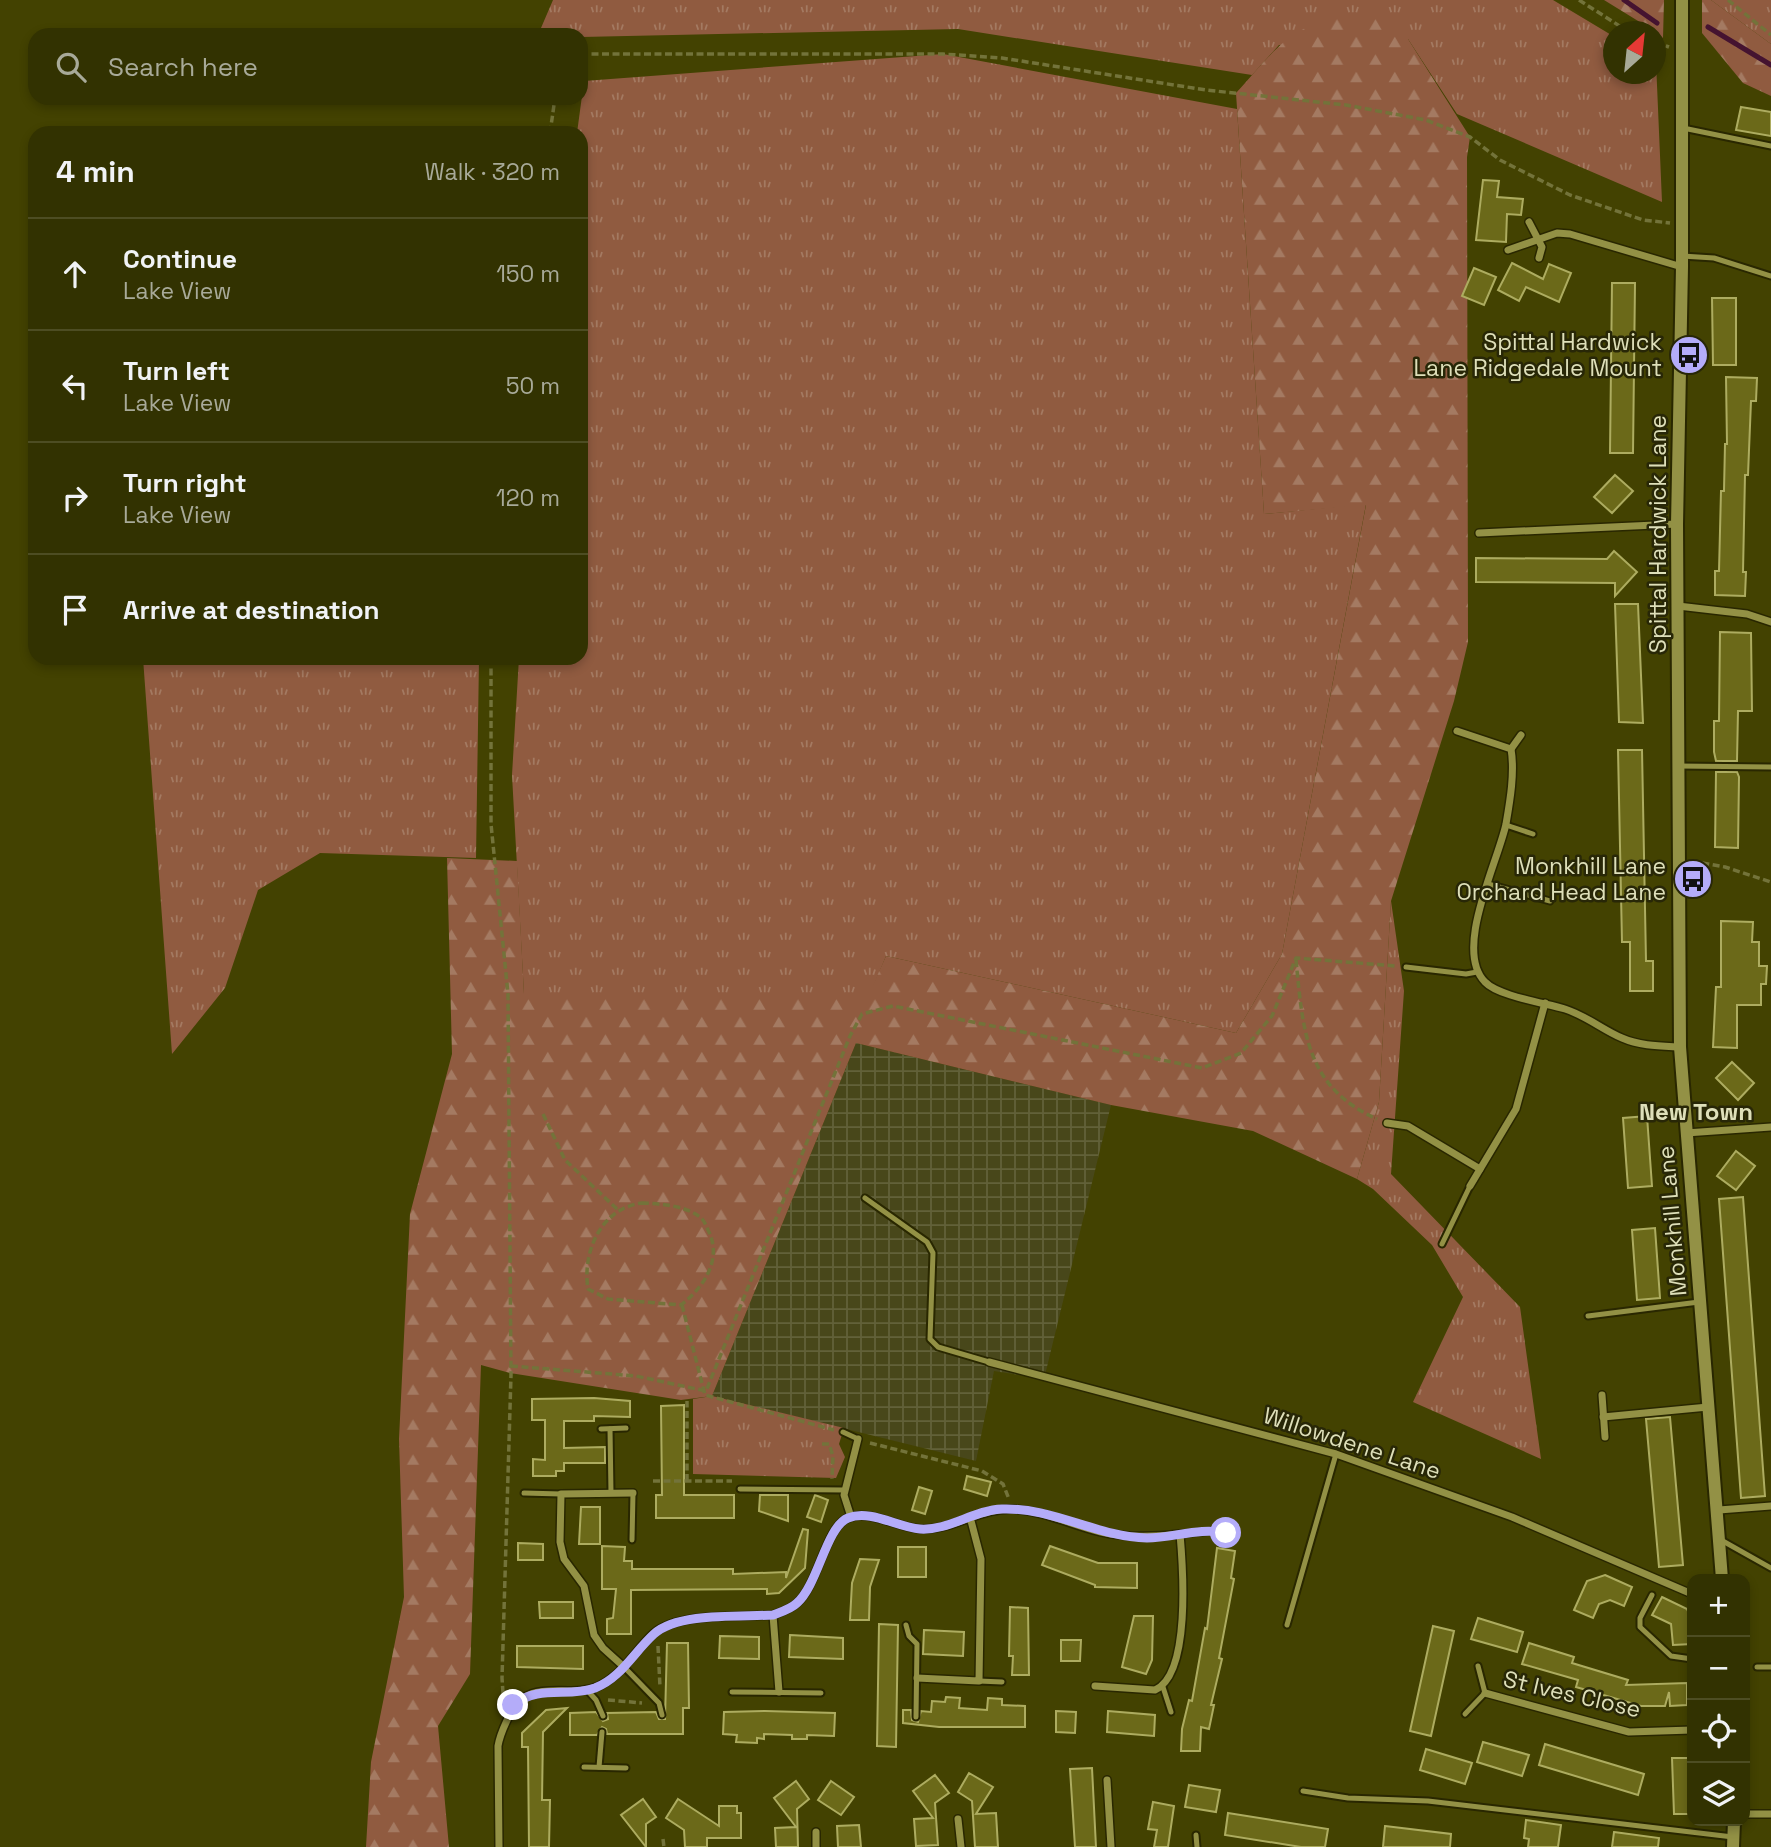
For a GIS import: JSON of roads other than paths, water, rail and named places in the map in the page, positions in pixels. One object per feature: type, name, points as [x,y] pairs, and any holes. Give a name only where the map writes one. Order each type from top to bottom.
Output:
[{"type":"street","name":"Spittal Hardwick Lane","points":[[1679,859],[1676,524],[1682,261],[1682,0]]},
{"type":"street","points":[[1529,222],[1540,239],[1542,247],[1539,258]]},
{"type":"street","points":[[1508,250],[1556,233],[1581,236],[1682,261]]},
{"type":"street","points":[[1479,533],[1676,524]]},
{"type":"street","points":[[1678,606],[1734,612],[1771,622]]},
{"type":"street","points":[[1457,732],[1511,749]]},
{"type":"street","points":[[1521,735],[1511,749],[1513,762],[1506,825],[1476,927],[1473,963],[1477,972],[1495,990],[1570,1010],[1639,1044],[1680,1047]]},
{"type":"street","name":"Monkhill Lane","points":[[1679,859],[1680,1047],[1699,1302],[1719,1510],[1722,1574]]},
{"type":"street","points":[[1470,1186],[1516,1109],[1545,1003]]},
{"type":"street","points":[[1387,1123],[1408,1126],[1480,1169]]},
{"type":"street","points":[[1686,1133],[1771,1127]]},
{"type":"street","name":"Willowdene Lane","points":[[989,1362],[1336,1454],[1512,1517],[1687,1592]]},
{"type":"street","points":[[1602,1395],[1605,1437]]},
{"type":"street","points":[[1603,1417],[1708,1407]]},
{"type":"street","points":[[850,1517],[844,1499],[845,1489],[858,1440]]},
{"type":"street","points":[[624,1667],[603,1648],[594,1635],[584,1586],[564,1559],[560,1542],[561,1494],[633,1493]]},
{"type":"street","points":[[1719,1510],[1771,1506]]},
{"type":"street","points":[[499,1847],[498,1746],[500,1732],[513,1705],[528,1695],[544,1690],[587,1690],[606,1682],[663,1627],[685,1620],[773,1615],[798,1603],[818,1573],[839,1525],[850,1517],[861,1515],[921,1529],[997,1509],[1013,1509],[1103,1533],[1147,1538],[1180,1534],[1183,1569],[1180,1635],[1169,1680],[1163,1687],[1155,1690],[1095,1686]]},
{"type":"street","points":[[917,1678],[979,1681],[981,1559],[970,1517]]},
{"type":"street","points":[[773,1615],[779,1692]]},
{"type":"street","name":"St Ives Close","points":[[1485,1693],[1629,1731],[1687,1730]]},
{"type":"street","points":[[1107,1780],[1111,1847]]},
{"type":"street","points":[[1750,1814],[1771,1814]]},
{"type":"street","points":[[958,1819],[961,1847]]},
{"type":"street","points":[[816,1832],[816,1847]]},
{"type":"lane","points":[[1683,128],[1771,146]]},
{"type":"lane","points":[[1682,261],[1714,258],[1771,276]]},
{"type":"lane","points":[[1678,766],[1771,767]]},
{"type":"lane","points":[[1506,825],[1533,834]]},
{"type":"lane","points":[[1488,884],[1550,901]]},
{"type":"lane","points":[[1406,967],[1466,974],[1477,972]]},
{"type":"lane","points":[[1442,1244],[1470,1186]]},
{"type":"lane","points":[[865,1198],[928,1242],[933,1253],[930,1339],[938,1347],[989,1362]]},
{"type":"lane","points":[[1588,1316],[1699,1302]]},
{"type":"lane","points":[[601,1429],[626,1428]]},
{"type":"lane","points":[[610,1429],[611,1493]]},
{"type":"lane","points":[[843,1432],[858,1440]]},
{"type":"lane","points":[[1287,1625],[1336,1454]]},
{"type":"lane","points":[[740,1489],[845,1489]]},
{"type":"lane","points":[[524,1493],[561,1494]]},
{"type":"lane","points":[[632,1540],[633,1493]]},
{"type":"lane","points":[[1180,1534],[1213,1531],[1226,1533]]},
{"type":"lane","points":[[1721,1540],[1771,1568]]},
{"type":"lane","points":[[1652,1595],[1640,1618],[1640,1627],[1671,1656],[1687,1658]]},
{"type":"lane","points":[[906,1625],[909,1636],[917,1644],[916,1717]]},
{"type":"lane","name":"St Ives Close","points":[[1465,1714],[1485,1693],[1478,1666]]},
{"type":"lane","points":[[624,1667],[660,1703],[663,1715]]},
{"type":"lane","points":[[1757,1667],[1771,1667]]},
{"type":"lane","points":[[979,1681],[1002,1682]]},
{"type":"lane","points":[[1163,1687],[1171,1712]]},
{"type":"lane","points":[[587,1690],[596,1700],[603,1716]]},
{"type":"lane","points":[[732,1692],[821,1693]]},
{"type":"lane","points":[[599,1768],[602,1732]]},
{"type":"lane","points":[[584,1767],[626,1768]]},
{"type":"lane","points":[[1303,1791],[1348,1798],[1441,1802],[1733,1842]]},
{"type":"lane","points":[[1196,1835],[1197,1847]]},
{"type":"waterway","points":[[1624,0],[1654,21]]},
{"type":"waterway","points":[[1708,27],[1771,65]]},
{"type":"place","name":"Spittal Hardwick Lane Ridgedale Mount","points":[[1689,355]]},
{"type":"place","name":"Monkhill Lane Orchard Head Lane","points":[[1693,879]]},
{"type":"district","name":"New Town","points":[[1696,1112]]}]
